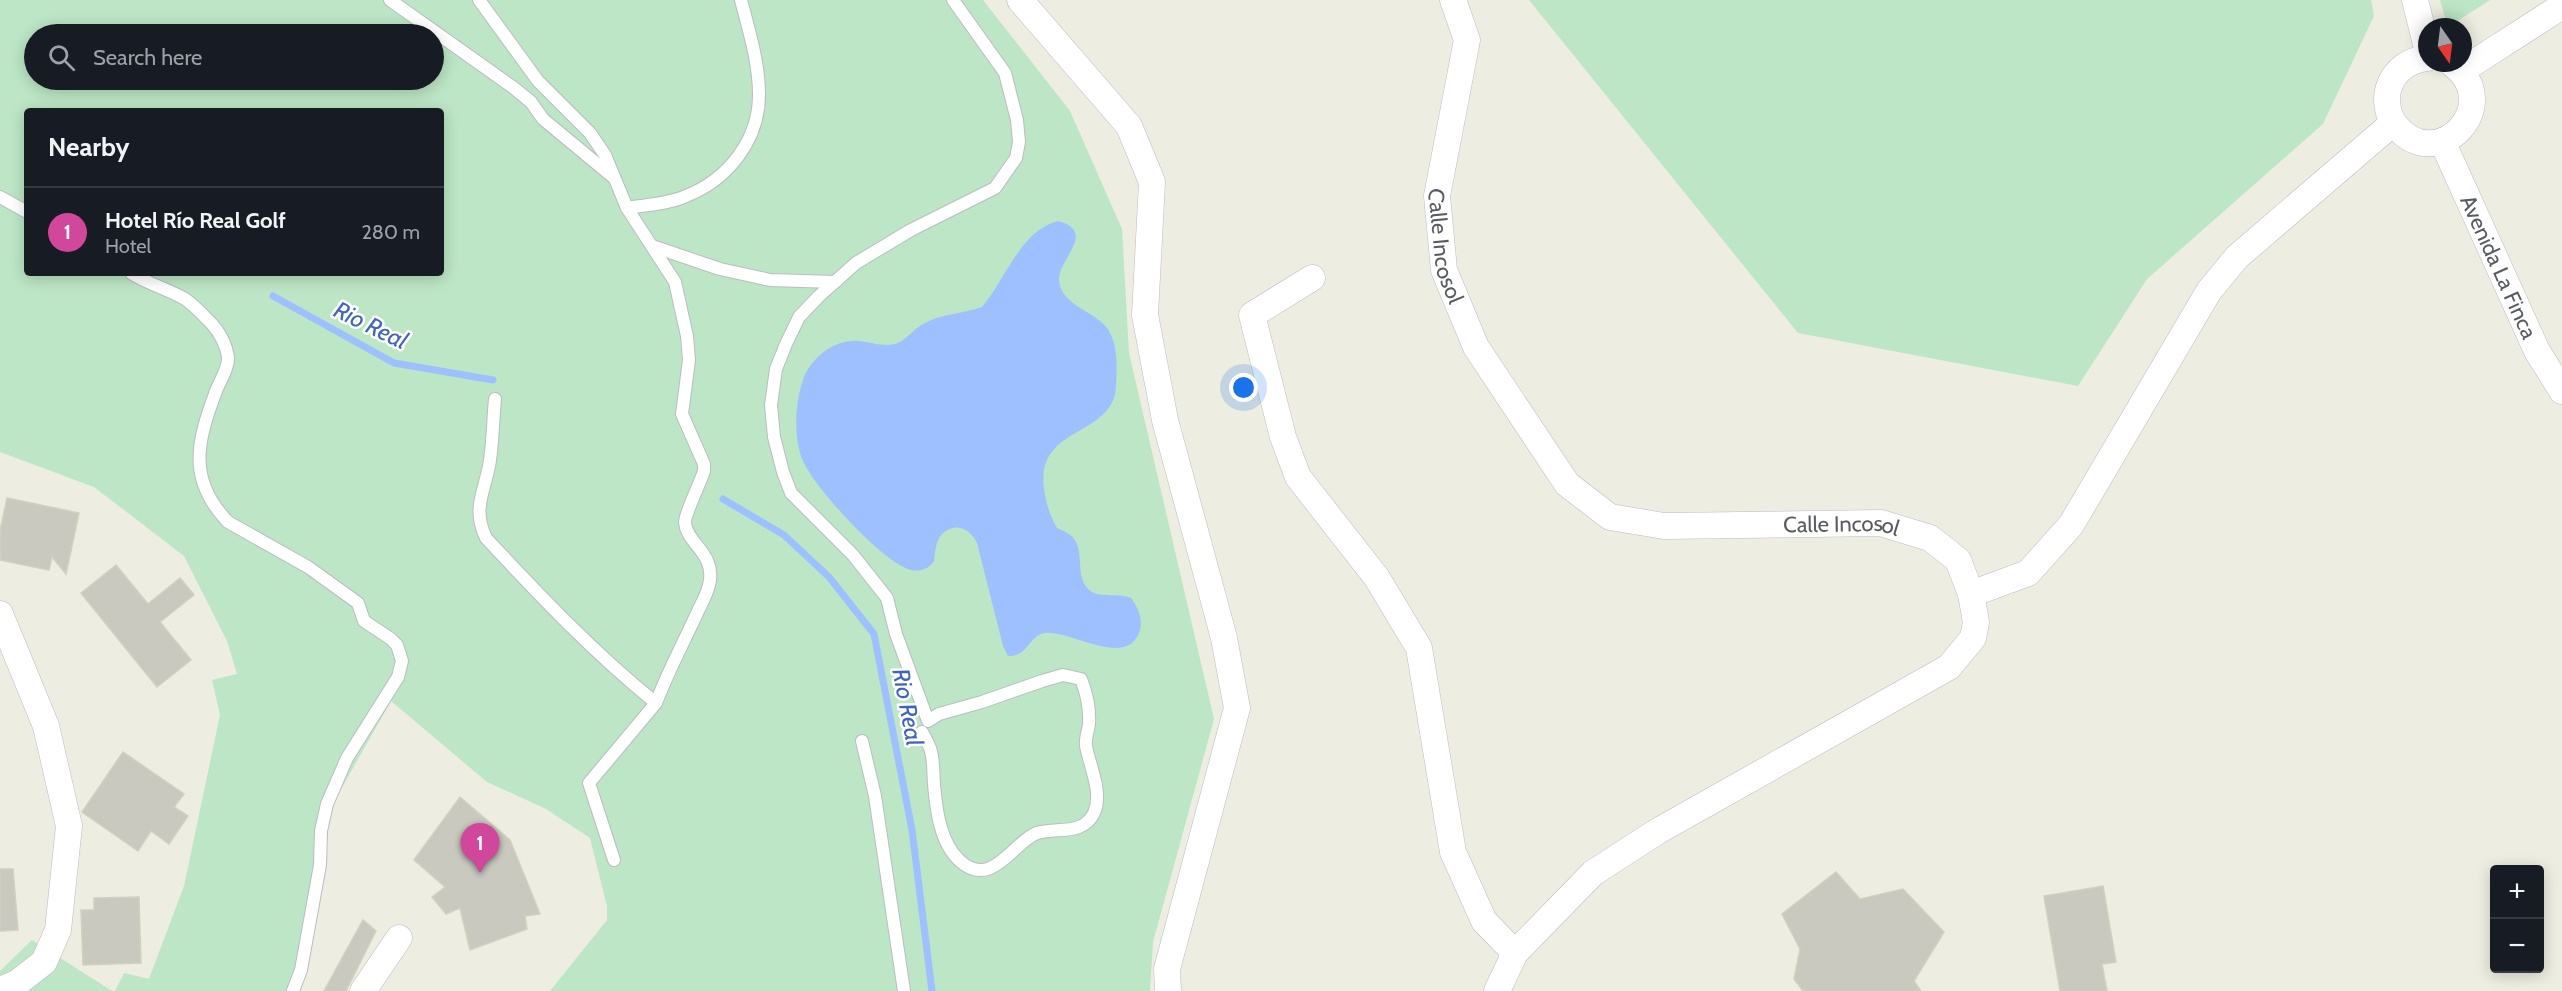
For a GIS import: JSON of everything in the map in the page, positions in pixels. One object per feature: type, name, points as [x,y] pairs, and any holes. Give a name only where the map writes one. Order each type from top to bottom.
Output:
[{"type":"street","points":[[1020,0],[1129,126],[1152,182],[1145,315],[1165,420],[1224,638],[1237,708],[1167,969],[1168,991]]},
{"type":"street","name":"Calle Incosol","points":[[1453,0],[1467,40],[1437,196],[1444,270],[1476,347],[1567,484],[1610,517],[1664,526],[1881,523],[1930,538],[1958,560],[1971,594],[1976,622],[1973,638],[1949,667],[1658,831],[1593,873],[1515,953],[1497,991]]},
{"type":"street","points":[[2415,0],[2420,18]]},
{"type":"street","points":[[2472,58],[2562,6]]},
{"type":"street","points":[[2418,59],[2405,65],[2396,74],[2389,86],[2387,98],[2388,111],[2393,123],[2402,133],[2414,140],[2428,143],[2442,141],[2455,135],[2465,125],[2471,112],[2472,98],[2469,84],[2460,72]]},
{"type":"street","points":[[1971,594],[2028,573],[2064,533],[2071,525],[2209,291],[2237,257],[2393,123]]},
{"type":"street","name":"Avenida La Finca","points":[[2442,141],[2537,351],[2562,391]]},
{"type":"street","points":[[1312,278],[1252,315],[1282,437],[1298,477],[1377,578],[1419,648],[1453,852],[1484,921],[1515,953]]},
{"type":"street","points":[[0,614],[46,726],[69,825],[58,930],[44,962],[17,983],[0,990]]},
{"type":"street","points":[[363,991],[399,938]]},
{"type":"lane","points":[[390,0],[424,24]]},
{"type":"lane","points":[[479,0],[538,81],[590,133],[605,155],[627,208],[675,282],[687,336],[689,360],[682,414],[699,449],[704,471],[684,521],[710,568],[709,585],[686,639],[668,671],[656,703],[590,783],[614,860]]},
{"type":"lane","points":[[627,208],[653,205],[686,196],[722,176],[749,140],[754,127],[759,96],[756,60],[741,0]]},
{"type":"lane","points":[[922,732],[931,750],[941,829],[950,849],[960,861],[970,867],[983,869],[995,866],[1015,851],[1026,838],[1038,833],[1067,831],[1079,827],[1088,823],[1095,811],[1097,795],[1086,744],[1089,723],[1088,698],[1081,680],[1063,675],[939,714],[928,721],[896,634],[887,598],[854,555],[791,493],[774,437],[771,405],[777,369],[799,317],[856,262],[895,239],[995,188],[1016,159],[1019,142],[1017,120],[1005,73],[953,0]]},
{"type":"lane","points":[[444,38],[514,88],[531,102],[543,119],[614,178]]},
{"type":"lane","points":[[0,197],[24,210]]},
{"type":"lane","points":[[652,246],[720,269],[770,280],[835,282]]},
{"type":"lane","points":[[136,276],[185,299],[212,325],[224,341],[228,359],[203,431],[198,454],[199,469],[205,491],[219,513],[228,522],[308,567],[358,603],[364,621],[392,639],[397,645],[402,661],[398,677],[347,758],[327,804],[321,831],[320,865],[301,970],[293,991]]},
{"type":"lane","points":[[495,399],[490,462],[479,497],[480,527],[486,537],[564,620],[622,676],[656,703]]},
{"type":"lane","points":[[862,741],[875,796],[904,991]]},
{"type":"green space","points":[[0,0],[983,0],[1070,111],[1122,229],[1129,353],[1214,719],[1153,942],[1150,991],[550,991],[607,920],[607,906],[590,838],[546,809],[487,782],[391,701],[332,805],[308,947],[295,991],[115,991],[124,973],[149,979],[184,886],[220,715],[212,680],[237,674],[227,641],[184,556],[94,487],[0,452]]},
{"type":"green space","points":[[1529,0],[2371,0],[2374,16],[2323,124],[2147,279],[2078,386],[1798,333]]},
{"type":"green space","points":[[2440,0],[2490,0],[2462,18],[2445,18]]},
{"type":"green space","points":[[32,940],[112,991],[0,991],[0,971]]},
{"type":"water","points":[[1058,221],[1075,232],[1076,239],[1060,272],[1061,289],[1073,303],[1104,324],[1112,337],[1117,364],[1112,402],[1103,414],[1051,453],[1044,468],[1047,504],[1057,528],[1070,535],[1076,542],[1082,576],[1088,589],[1098,594],[1131,598],[1140,614],[1141,624],[1139,633],[1132,643],[1122,647],[1110,648],[1045,633],[1035,638],[1020,653],[1008,656],[1003,646],[977,543],[971,534],[957,527],[947,530],[938,539],[934,561],[930,566],[918,571],[899,564],[884,554],[851,523],[810,473],[800,452],[796,431],[797,410],[803,380],[812,364],[825,351],[850,341],[895,344],[932,320],[982,307],[1024,245],[1045,226]]},
{"type":"building","points":[[7,498],[79,513],[66,574],[52,557],[49,570],[0,560],[0,531]]},
{"type":"building","points":[[116,565],[148,604],[180,578],[194,595],[160,622],[191,660],[157,687],[81,593]]},
{"type":"building","points":[[123,752],[184,794],[174,807],[188,816],[169,844],[151,831],[138,851],[82,812]]},
{"type":"building","points":[[460,797],[510,840],[540,914],[525,916],[527,929],[470,950],[460,908],[446,914],[432,897],[445,887],[414,860]]},
{"type":"building","points":[[0,869],[13,869],[18,930],[0,931]]},
{"type":"building","points":[[1836,872],[1860,899],[1903,889],[1944,932],[1914,981],[1921,991],[1803,991],[1794,979],[1800,949],[1782,914]]},
{"type":"building","points":[[2103,886],[2116,962],[2102,964],[2107,991],[2060,991],[2044,896]]},
{"type":"building","points":[[139,897],[141,963],[83,965],[81,910],[94,910],[94,898]]},
{"type":"building","points":[[363,920],[376,931],[346,991],[324,991]]},
{"type":"waterway","name":"Rio Real","points":[[273,296],[394,363],[493,380]]},
{"type":"waterway","name":"Rio Real","points":[[723,499],[784,535],[829,577],[874,634],[912,830],[932,991]]},
{"type":"place","name":"Hotel Río Real Golf","points":[[480,873]]}]
